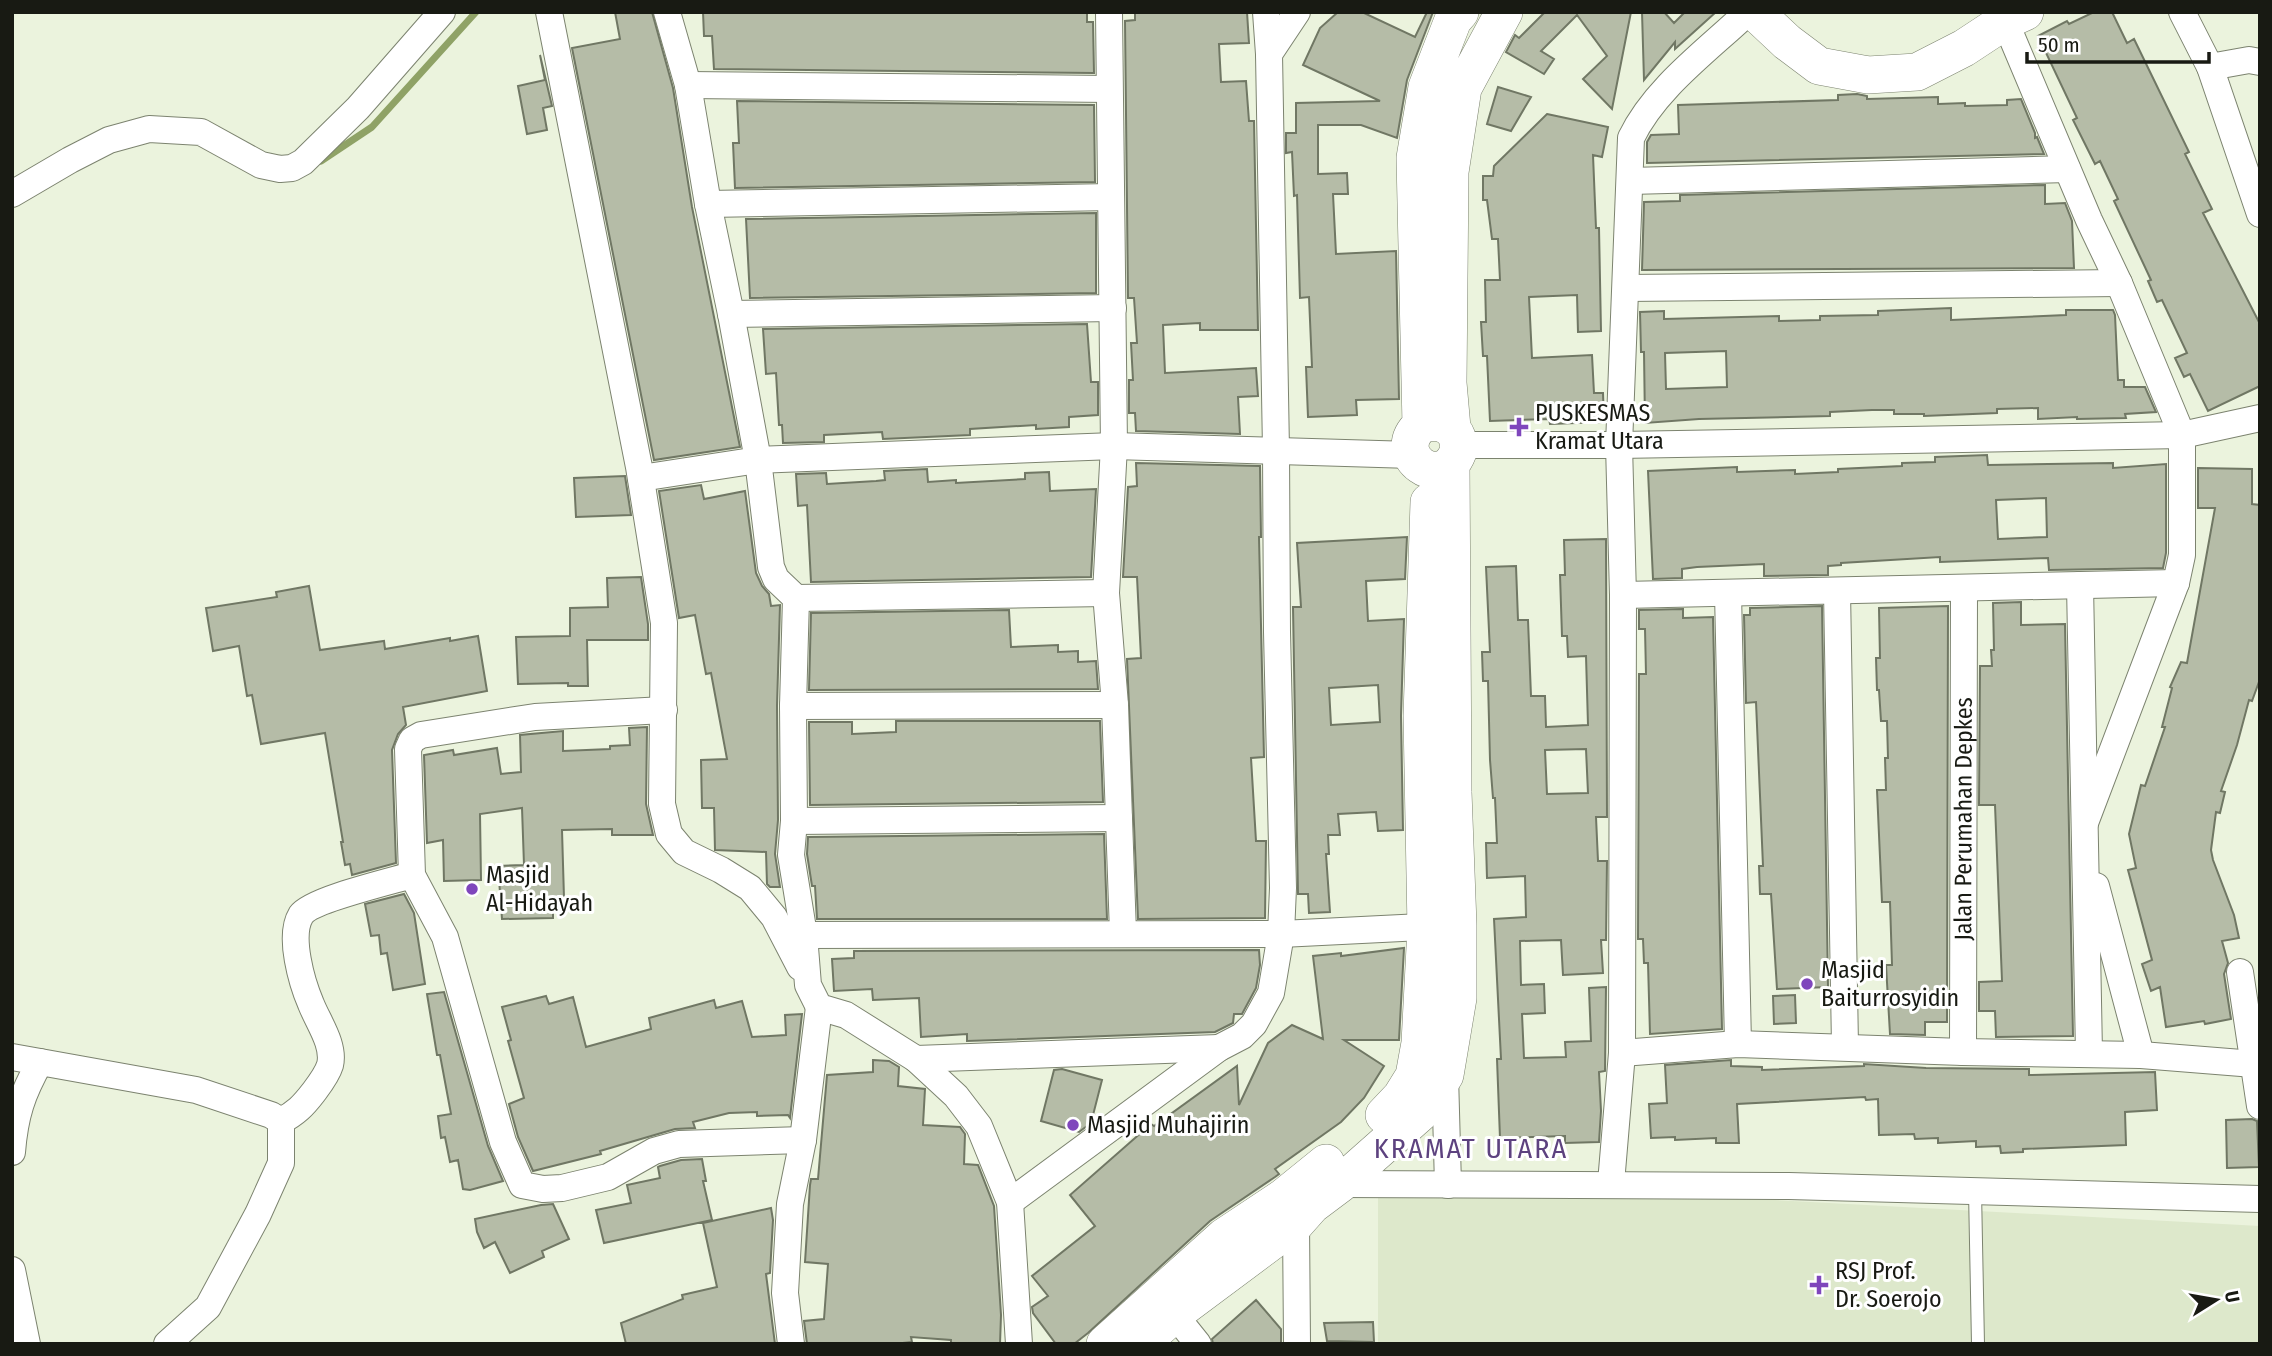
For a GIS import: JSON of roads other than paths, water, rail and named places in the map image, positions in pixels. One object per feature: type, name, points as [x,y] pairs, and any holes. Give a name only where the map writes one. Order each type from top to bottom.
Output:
[{"type":"street","points":[[12,194],[99,145],[149,128],[201,132],[261,165],[280,169],[292,167],[303,162],[358,108],[442,12]]},
{"type":"street","points":[[549,12],[641,478],[664,623],[662,804],[669,834],[684,852],[750,888],[774,917],[788,940],[814,996],[916,1059],[956,1096],[979,1126],[1010,1202],[1019,1344]]},
{"type":"street","points":[[667,12],[688,85],[708,204],[758,460],[771,567],[776,579],[796,598],[1106,593]]},
{"type":"street","points":[[1109,12],[1114,446],[1106,593],[1115,705],[1124,933]]},
{"type":"street","points":[[1010,1202],[1219,1048],[1242,1037],[1254,1024],[1271,993],[1281,934],[1283,888],[1276,632],[1276,450],[1269,54],[1266,12]]},
{"type":"street","points":[[1269,54],[1297,12]]},
{"type":"street","points":[[1140,1344],[1290,1210],[1382,1118],[1401,1097],[1414,1076],[1442,926],[1453,792],[1437,448],[1415,158],[1427,87],[1453,20],[1460,12]]},
{"type":"street","points":[[1437,448],[1448,383],[1450,172],[1463,88],[1504,12]]},
{"type":"street","points":[[1611,1183],[1622,1053],[1623,596],[1619,445],[1631,138],[1642,116],[1660,95],[1748,12]]},
{"type":"street","points":[[1755,12],[1787,42],[1819,66],[1868,75],[1917,72],[2015,17],[2067,169],[2119,283],[2182,435],[2182,555],[2176,583],[2085,834],[2141,1055]]},
{"type":"street","points":[[2182,12],[2210,67],[2260,214]]},
{"type":"street","points":[[2210,67],[2249,60],[2260,62]]},
{"type":"street","points":[[688,85],[1109,89]]},
{"type":"street","points":[[1630,181],[2067,169]]},
{"type":"street","points":[[708,204],[1111,197]]},
{"type":"street","points":[[1626,288],[2119,283]]},
{"type":"street","points":[[731,314],[1113,308]]},
{"type":"street","points":[[641,478],[758,460],[1114,446],[1276,450],[2182,435],[2260,418]]},
{"type":"street","points":[[1623,596],[2176,583]]},
{"type":"street","points":[[2080,585],[2090,1054]]},
{"type":"street","name":"Jalan Perumahan Depkes","points":[[1963,1052],[1965,588]]},
{"type":"street","points":[[1838,591],[1845,1046]]},
{"type":"street","points":[[1728,593],[1738,1044]]},
{"type":"street","points":[[791,1344],[785,1293],[790,1204],[803,1140],[814,996],[792,855],[796,598]]},
{"type":"street","points":[[793,706],[1115,705]]},
{"type":"street","points":[[664,710],[535,717],[421,735],[412,740],[408,749],[412,875],[445,937],[503,1142],[522,1185],[543,1189],[562,1188],[608,1177],[654,1152],[679,1144],[803,1140]]},
{"type":"street","points":[[794,821],[1119,818]]},
{"type":"street","points":[[167,1344],[208,1307],[258,1214],[281,1163],[290,1116],[322,1081],[330,1065],[330,1047],[310,1001],[296,952],[296,931],[302,914],[359,890],[412,875]]},
{"type":"street","points":[[804,935],[1281,934],[1442,926]]},
{"type":"street","points":[[1442,926],[1458,998],[1445,1075],[1448,1185]]},
{"type":"street","points":[[2240,972],[2260,1106]]},
{"type":"street","points":[[1622,1053],[1738,1044],[2141,1055],[2255,1064]]},
{"type":"street","points":[[916,1059],[1219,1048]]},
{"type":"street","points":[[12,1057],[196,1090],[271,1115],[290,1116]]},
{"type":"street","points":[[12,1152],[14,1120],[25,1088],[40,1062]]},
{"type":"street","points":[[1105,1344],[1224,1237],[1290,1210],[1312,1205],[1340,1184],[1419,1114],[1445,1075]]},
{"type":"street","points":[[1340,1184],[1611,1183],[2260,1199]]},
{"type":"street","points":[[1290,1210],[1297,1344]]},
{"type":"street","points":[[12,1270],[27,1344]]},
{"type":"street","points":[[1174,1314],[1198,1344]]},
{"type":"lane","points":[[1975,1191],[1978,1344]]},
{"type":"waterway","points":[[321,161],[372,127],[476,12]]},
{"type":"place","name":"PUSKESMAS Kramat Utara","points":[[1519,427]]},
{"type":"place","name":"Masjid Al-Hidayah","points":[[472,889]]},
{"type":"place","name":"Masjid Baiturrosyidin","points":[[1807,984]]},
{"type":"place","name":"Masjid Muhajirin","points":[[1073,1125]]},
{"type":"place","name":"RSJ Prof. Dr. Soerojo","points":[[1819,1285]]},
{"type":"district","name":"KRAMAT UTARA","points":[[1471,1148]]}]
